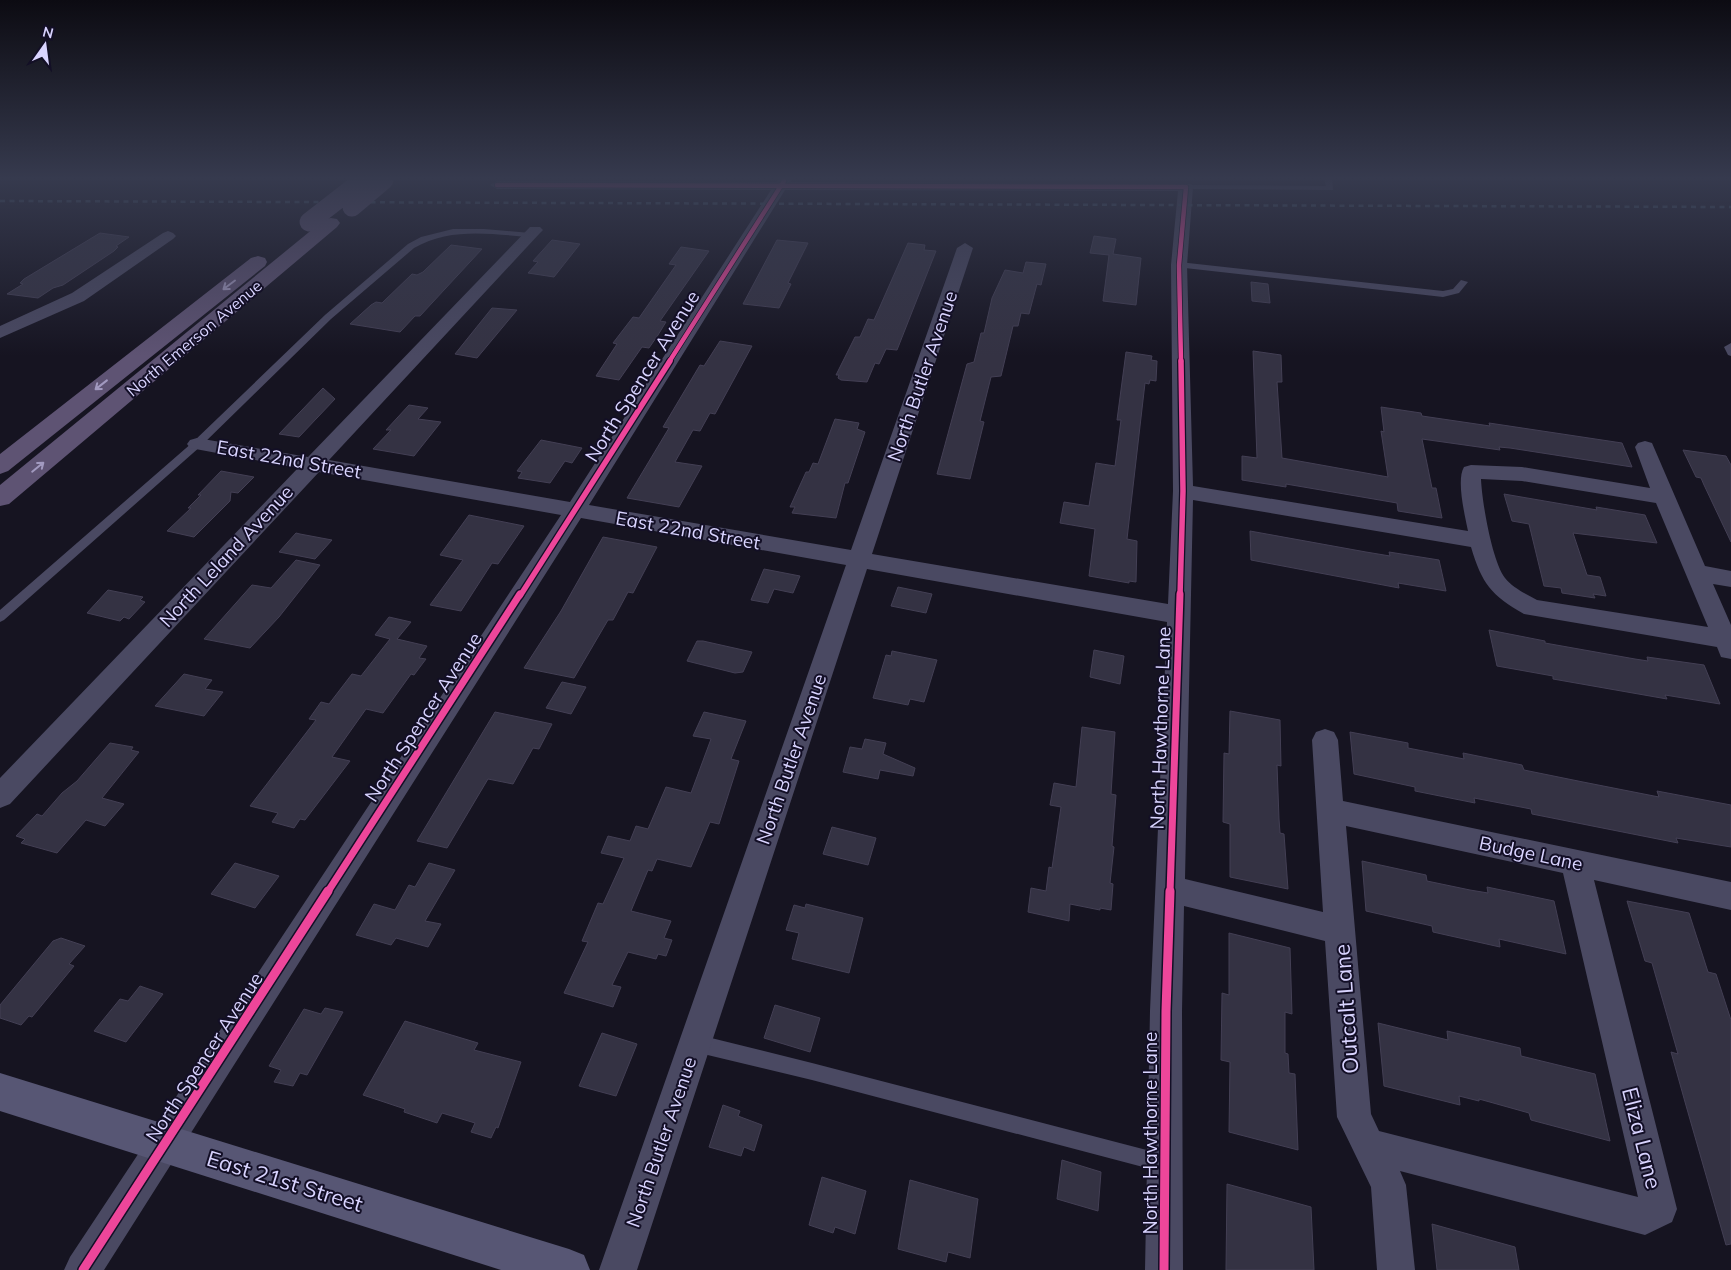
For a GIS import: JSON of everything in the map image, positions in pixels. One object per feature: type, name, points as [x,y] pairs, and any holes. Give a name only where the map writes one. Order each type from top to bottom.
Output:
[{"type":"main road","name":"North Emerson Avenue","points":[[0,466],[289,237]]},
{"type":"main road","name":"North Emerson Avenue","points":[[0,498],[315,237]]},
{"type":"main road","name":"East 21st Street","points":[[0,1092],[569,1270]]},
{"type":"street","points":[[0,333],[78,297],[166,237]]},
{"type":"street","name":"North Leland Avenue","points":[[0,796],[528,237]]},
{"type":"street","name":"North Spencer Avenue","points":[[83,1270],[749,237]]},
{"type":"street","name":"North Hawthorne Lane","points":[[1164,1270],[1170,889],[1183,491],[1179,265],[1181,237]]},
{"type":"street","name":"North Butler Avenue","points":[[618,1270],[965,248]]},
{"type":"street","name":"East 22nd Street","points":[[197,444],[1178,615]]},
{"type":"street","points":[[1645,447],[1664,497],[1728,646]]},
{"type":"street","points":[[1664,497],[1522,474],[1471,472],[1470,484],[1481,541],[1495,583],[1508,595],[1532,608],[1728,646]]},
{"type":"street","points":[[1183,491],[1481,541]]},
{"type":"street","points":[[1697,573],[1731,579]]},
{"type":"street","name":"Outcalt Lane","points":[[1325,740],[1354,1117],[1388,1186],[1396,1270]]},
{"type":"street","name":"Budge Lane","points":[[1331,811],[1731,896]]},
{"type":"street","name":"Eliza Lane","points":[[1369,1146],[1645,1217],[1659,1208],[1575,863]]},
{"type":"street","points":[[1170,889],[1340,930]]},
{"type":"lane","points":[[0,616],[197,444],[328,317],[422,238],[426,237]]},
{"type":"lane","points":[[1179,265],[1444,294],[1456,292],[1464,282]]},
{"type":"lane","points":[[1731,346],[1729,347],[1731,353]]},
{"type":"lane","points":[[695,1042],[794,1065],[1065,1139],[1165,1164]]},
{"type":"building","points":[[93,237],[129,237],[116,246],[118,247],[114,251],[63,285],[53,288],[38,298],[7,294],[23,284],[20,283]]},
{"type":"building","points":[[1094,237],[1103,237],[1116,239],[1113,254],[1141,258],[1136,305],[1103,301],[1109,255],[1090,253]]},
{"type":"building","points":[[552,240],[580,244],[554,277],[528,273],[538,262],[533,261]]},
{"type":"building","points":[[777,240],[808,243],[788,283],[791,284],[779,308],[743,304]]},
{"type":"building","points":[[908,243],[925,245],[924,250],[936,251],[897,350],[886,349],[879,364],[875,363],[867,382],[841,380],[838,378],[839,375],[836,375],[855,337],[860,337],[868,319],[874,320]]},
{"type":"building","points":[[451,245],[482,249],[420,316],[415,316],[400,332],[350,324],[371,305],[376,302],[382,303],[412,274],[417,275],[423,272]]},
{"type":"building","points":[[681,247],[709,251],[660,321],[666,322],[658,335],[649,348],[642,347],[619,380],[596,376],[617,344],[613,343],[633,317],[639,318],[676,265],[669,264]]},
{"type":"building","points":[[1026,262],[1046,264],[1041,285],[1037,284],[1029,314],[1021,313],[1018,326],[1013,326],[1001,376],[991,377],[980,421],[984,422],[970,479],[937,474],[967,364],[974,362],[981,333],[984,333],[992,298],[1005,270],[1023,273]]},
{"type":"building","points":[[1251,282],[1268,284],[1270,303],[1252,301]]},
{"type":"building","points":[[492,308],[517,310],[477,358],[455,354]]},
{"type":"building","points":[[720,341],[752,346],[715,414],[710,413],[700,431],[693,430],[675,462],[702,466],[679,507],[627,498],[669,428],[663,427],[700,365],[704,366]]},
{"type":"building","points":[[1253,351],[1281,355],[1282,382],[1277,382],[1282,458],[1388,477],[1381,431],[1384,432],[1381,407],[1421,413],[1422,416],[1490,426],[1489,423],[1622,443],[1632,467],[1510,448],[1499,447],[1500,450],[1422,439],[1432,488],[1436,488],[1442,518],[1398,511],[1397,503],[1286,484],[1286,487],[1242,480],[1242,456],[1257,458]]},
{"type":"building","points":[[1126,352],[1152,356],[1151,360],[1157,361],[1156,381],[1150,380],[1149,384],[1145,383],[1127,539],[1137,541],[1136,582],[1129,581],[1129,583],[1089,576],[1095,529],[1060,523],[1064,502],[1089,506],[1096,463],[1115,466],[1121,420],[1117,420]]},
{"type":"building","points":[[323,388],[335,399],[299,437],[279,434]]},
{"type":"building","points":[[409,405],[428,408],[418,419],[441,422],[414,456],[373,449],[391,430],[386,430]]},
{"type":"building","points":[[835,419],[859,423],[857,429],[865,432],[848,483],[845,483],[836,518],[792,513],[795,507],[790,507],[806,472],[809,472],[813,463],[818,464]]},
{"type":"building","points":[[541,440],[582,448],[572,463],[565,461],[550,483],[518,478],[522,472],[517,471]]},
{"type":"building","points":[[1683,450],[1726,456],[1731,465],[1731,542],[1701,478],[1696,477]]},
{"type":"building","points":[[221,471],[254,477],[238,493],[231,492],[230,501],[194,537],[167,531],[191,508],[188,508]]},
{"type":"building","points":[[1504,494],[1597,510],[1596,507],[1645,515],[1657,543],[1573,533],[1587,575],[1600,577],[1606,596],[1593,594],[1595,598],[1562,593],[1561,588],[1544,586],[1529,524],[1512,521]]},
{"type":"building","points":[[469,515],[524,526],[498,564],[492,563],[461,611],[430,605],[463,560],[440,555]]},
{"type":"building","points":[[1250,531],[1390,556],[1389,552],[1439,560],[1446,591],[1398,583],[1399,588],[1251,560]]},
{"type":"building","points":[[296,533],[332,540],[315,559],[279,552]]},
{"type":"building","points":[[603,537],[657,547],[633,593],[628,592],[613,620],[608,620],[574,678],[524,668],[561,611]]},
{"type":"building","points":[[296,560],[320,565],[279,617],[250,648],[204,639],[252,585],[271,588]]},
{"type":"building","points":[[764,569],[800,576],[793,593],[774,589],[768,603],[751,600]]},
{"type":"building","points":[[898,587],[932,594],[926,613],[891,606]]},
{"type":"building","points":[[108,590],[143,597],[140,600],[145,602],[129,619],[124,617],[120,621],[87,613]]},
{"type":"building","points":[[389,617],[411,622],[397,639],[427,646],[419,658],[426,659],[414,675],[411,674],[383,713],[366,709],[332,757],[350,761],[305,820],[300,819],[294,828],[272,822],[278,813],[250,806],[316,720],[309,719],[321,702],[329,704],[352,674],[361,676],[390,639],[375,635]]},
{"type":"building","points":[[1489,630],[1545,641],[1545,643],[1635,659],[1648,661],[1647,657],[1704,665],[1720,704],[1665,695],[1667,699],[1553,679],[1553,676],[1497,666]]},
{"type":"building","points":[[697,641],[752,652],[743,672],[735,673],[687,661]]},
{"type":"building","points":[[1094,650],[1124,656],[1120,684],[1090,677]]},
{"type":"building","points":[[892,651],[937,660],[924,702],[910,699],[908,705],[873,698],[886,655],[891,656]]},
{"type":"building","points":[[184,674],[212,680],[205,689],[223,692],[204,716],[155,706]]},
{"type":"building","points":[[562,682],[586,687],[571,714],[546,708]]},
{"type":"building","points":[[1230,711],[1280,720],[1281,766],[1277,765],[1279,819],[1280,833],[1284,834],[1288,889],[1230,877],[1230,824],[1223,822],[1224,753],[1229,754]]},
{"type":"building","points":[[495,712],[552,724],[539,749],[533,748],[513,784],[488,779],[447,848],[417,841]]},
{"type":"building","points":[[704,712],[746,721],[731,759],[739,761],[719,824],[710,822],[691,867],[657,859],[652,871],[648,870],[631,911],[671,921],[664,938],[672,940],[666,956],[658,954],[656,959],[628,952],[612,985],[621,987],[613,1007],[564,993],[588,942],[582,941],[598,903],[603,904],[624,858],[601,853],[608,836],[630,841],[636,826],[648,829],[666,787],[691,793],[711,739],[693,736]]},
{"type":"building","points":[[1082,727],[1115,732],[1111,794],[1116,795],[1112,846],[1114,847],[1110,883],[1113,884],[1111,910],[1100,908],[1100,910],[1070,904],[1069,921],[1028,912],[1031,888],[1046,891],[1049,867],[1052,868],[1061,807],[1050,805],[1054,783],[1076,787]]},
{"type":"building","points":[[1350,732],[1408,743],[1408,748],[1464,759],[1463,753],[1522,765],[1524,770],[1659,797],[1657,791],[1731,805],[1731,847],[1676,838],[1678,843],[1532,814],[1531,809],[1474,798],[1475,803],[1415,791],[1415,787],[1354,774]]},
{"type":"building","points":[[865,739],[886,743],[883,754],[915,768],[913,776],[880,770],[878,779],[843,772],[850,747],[862,749]]},
{"type":"building","points":[[110,743],[133,747],[131,750],[139,752],[102,798],[124,804],[105,826],[86,820],[57,853],[21,843],[25,839],[16,836],[37,814],[42,816],[62,793],[77,781]]},
{"type":"building","points":[[832,827],[876,838],[868,865],[823,854]]},
{"type":"building","points":[[1362,861],[1426,875],[1427,881],[1470,890],[1488,893],[1487,887],[1554,901],[1566,954],[1499,939],[1500,947],[1433,932],[1432,926],[1366,911]]},
{"type":"building","points":[[235,863],[279,876],[255,908],[211,894]]},
{"type":"building","points":[[429,863],[455,870],[425,921],[441,924],[428,947],[396,938],[391,945],[356,935],[374,904],[395,910],[409,885],[415,887]]},
{"type":"building","points":[[1627,901],[1689,913],[1708,972],[1716,974],[1731,1020],[1731,1244],[1726,1245],[1685,1102],[1671,1052],[1678,1054],[1652,963],[1645,961]]},
{"type":"building","points":[[806,904],[863,918],[849,973],[792,959],[799,933],[786,930],[794,905],[805,908]]},
{"type":"building","points":[[1229,933],[1290,948],[1292,1014],[1285,1012],[1285,1053],[1288,1054],[1289,1073],[1295,1074],[1298,1150],[1229,1132],[1230,1062],[1221,1060],[1222,993],[1229,995]]},
{"type":"building","points":[[61,938],[85,946],[69,964],[74,966],[32,1017],[29,1016],[21,1025],[0,1018],[0,1005],[53,941]]},
{"type":"building","points":[[140,986],[163,994],[126,1042],[94,1031],[120,999],[128,1001]]},
{"type":"building","points":[[775,1005],[820,1018],[810,1052],[764,1038]]},
{"type":"building","points":[[325,1008],[343,1012],[307,1075],[300,1073],[293,1086],[274,1082],[281,1070],[269,1066],[304,1009],[321,1014]]},
{"type":"building","points":[[405,1021],[478,1043],[474,1050],[521,1062],[498,1128],[496,1127],[491,1138],[471,1132],[475,1123],[442,1113],[437,1123],[404,1112],[405,1109],[363,1095]]},
{"type":"building","points":[[1378,1023],[1448,1040],[1447,1031],[1520,1048],[1521,1056],[1595,1074],[1610,1141],[1531,1120],[1529,1113],[1479,1099],[1479,1101],[1459,1096],[1460,1105],[1384,1086]]},
{"type":"building","points":[[602,1033],[637,1044],[616,1096],[579,1086]]},
{"type":"building","points":[[723,1105],[740,1111],[738,1116],[762,1125],[754,1151],[744,1147],[741,1156],[709,1147]]},
{"type":"building","points":[[1062,1160],[1101,1172],[1098,1211],[1057,1199]]},
{"type":"building","points":[[822,1177],[866,1191],[855,1234],[835,1227],[833,1233],[809,1225]]},
{"type":"building","points":[[910,1180],[978,1199],[970,1258],[948,1252],[946,1262],[898,1249]]},
{"type":"building","points":[[1227,1184],[1311,1207],[1314,1270],[1226,1270]]},
{"type":"building","points":[[1432,1224],[1515,1247],[1519,1270],[1437,1270]]},
{"type":"cycle path","points":[[83,1270],[575,510],[748,237]]},
{"type":"cycle path","points":[[1164,1270],[1166,1011],[1183,491],[1179,265],[1181,237]]}]
